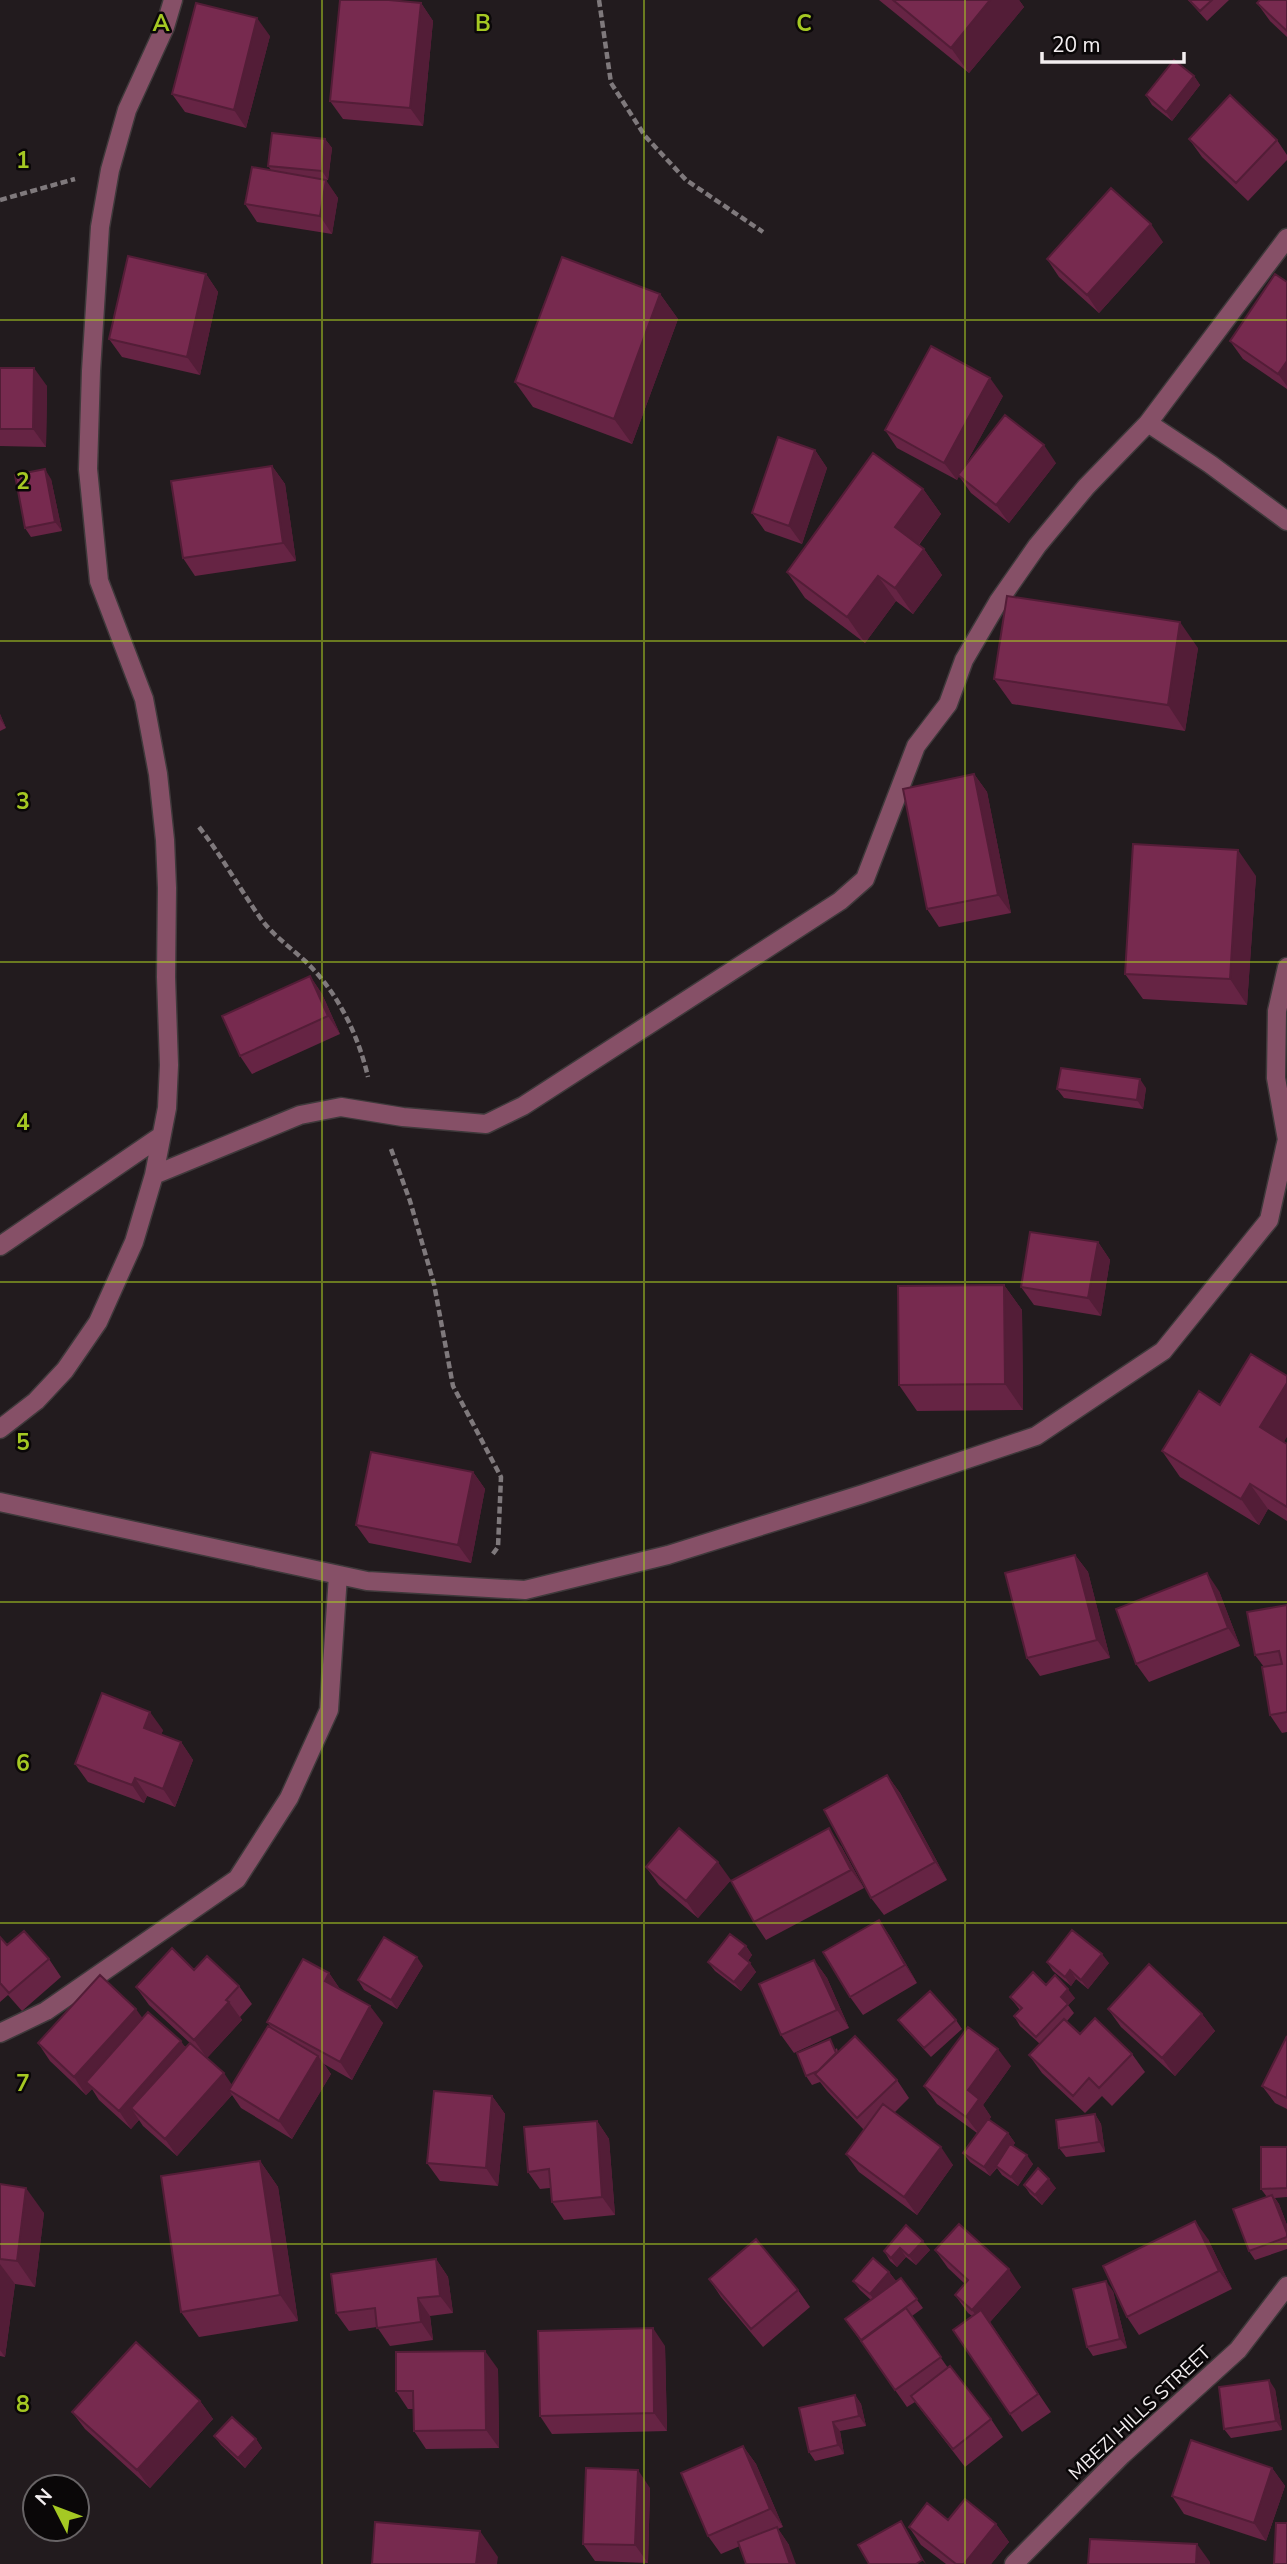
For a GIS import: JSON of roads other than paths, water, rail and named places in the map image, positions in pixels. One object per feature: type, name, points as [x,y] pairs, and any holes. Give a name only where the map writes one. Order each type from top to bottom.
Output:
[{"type":"street","points":[[0,1429],[36,1401],[65,1370],[98,1322],[134,1242],[154,1175],[167,1108],[169,1065],[165,840],[158,774],[144,699],[99,580],[88,469],[100,226],[110,170],[127,110],[165,27],[173,0]]},
{"type":"street","points":[[154,1175],[300,1115],[341,1107],[486,1124],[523,1106],[840,901],[865,880],[916,746],[948,704],[964,660],[998,602],[1037,547],[1078,497],[1148,424],[1287,238]]},
{"type":"street","points":[[1148,424],[1210,464],[1287,521]]},
{"type":"street","points":[[0,1502],[368,1581],[525,1590],[668,1555],[1036,1436],[1163,1350],[1269,1220],[1287,1139],[1276,1078],[1276,1011],[1287,967]]},
{"type":"street","points":[[0,1245],[161,1136]]},
{"type":"street","points":[[0,2033],[46,2011],[237,1879],[289,1798],[330,1710],[338,1575]]},
{"type":"street","name":"MBEZI HILLS STREET","points":[[1014,2564],[1122,2455],[1238,2350],[1287,2286]]}]
